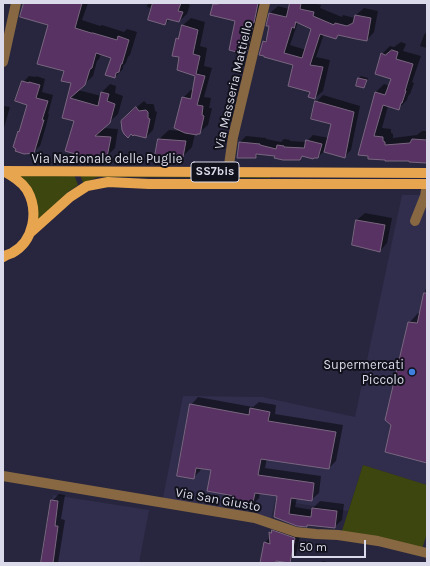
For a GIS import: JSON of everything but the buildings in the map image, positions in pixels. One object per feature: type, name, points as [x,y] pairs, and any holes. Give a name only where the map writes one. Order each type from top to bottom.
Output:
[{"type":"main road","name":"Via Nazionale delle Puglie","points":[[3,171],[427,173]]},
{"type":"main road","name":"Via Nazionale delle Puglie","points":[[3,171],[16,179],[26,189],[32,203],[34,217],[31,232]]},
{"type":"main road","name":"Via Nazionale delle Puglie","points":[[3,257],[13,253],[23,244],[31,232],[70,197],[87,186],[108,182],[149,184],[427,184]]},
{"type":"street","points":[[3,62],[16,3]]},
{"type":"street","name":"Via Masseria Mattiello","points":[[228,172],[233,137],[265,3]]},
{"type":"street","points":[[415,221],[425,196],[427,184]]},
{"type":"street","name":"Via San Giusto","points":[[3,476],[255,518],[296,532],[338,535],[378,541],[427,553]]},
{"type":"shaded area","points":[[402,195],[427,195],[427,485],[363,465],[348,511],[275,500],[271,519],[163,498],[183,396],[262,397],[355,417]]},
{"type":"shaded area","points":[[53,495],[149,510],[139,563],[43,563]]},
{"type":"green space","points":[[74,174],[78,185],[68,192],[38,220],[20,176]]},
{"type":"green space","points":[[80,174],[270,176],[270,178],[98,177],[83,183]]},
{"type":"green space","points":[[363,465],[427,485],[427,533],[422,549],[342,531]]},
{"type":"place","name":"Supermercati Piccolo","points":[[412,372]]}]
